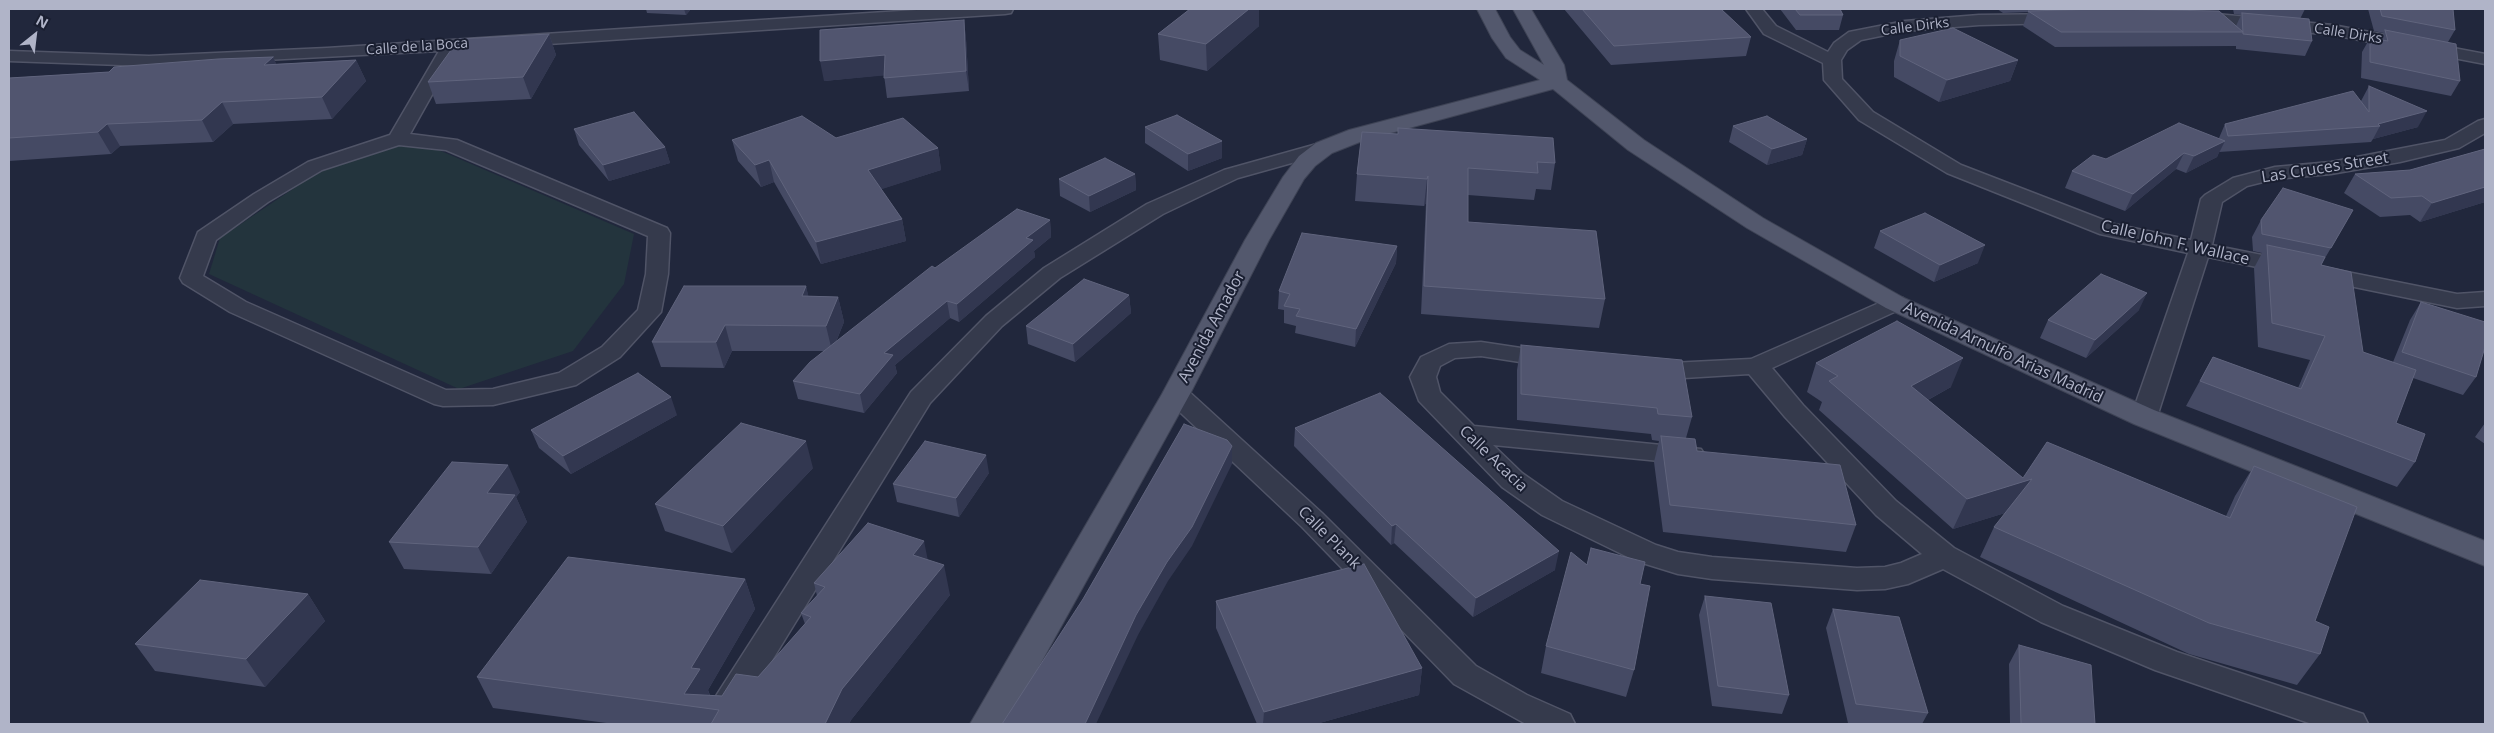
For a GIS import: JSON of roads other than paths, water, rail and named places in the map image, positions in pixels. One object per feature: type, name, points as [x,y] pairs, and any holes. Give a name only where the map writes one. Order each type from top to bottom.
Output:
[{"type":"main road","name":"Avenida Arnulfo Arias Madrid","points":[[1486,9],[1501,38],[1513,54],[1557,82],[1606,123],[1661,162],[1755,223],[1895,303],[2144,417],[2485,554]]},
{"type":"main road","points":[[1522,9],[1554,65],[1557,82]]},
{"type":"main road","points":[[1473,104],[1506,79],[1512,69],[1513,54]]},
{"type":"main road","name":"Avenida Amador","points":[[988,724],[1176,394],[1257,240],[1294,177],[1307,161],[1324,148],[1357,135],[1557,82]]},
{"type":"street","points":[[708,28],[726,9]]},
{"type":"street","name":"Calle de la Boca","points":[[9,56],[149,61],[451,45],[1005,9]]},
{"type":"street","points":[[1754,9],[1770,30],[1832,60]]},
{"type":"street","name":"Calle Dirks","points":[[1832,60],[1840,47],[1855,36],[1905,26],[1979,20],[2076,17]]},
{"type":"street","name":"Calle Dirks","points":[[2182,17],[2333,30],[2485,59]]},
{"type":"street","points":[[398,139],[450,144],[659,233],[658,274],[649,312],[611,352],[567,379],[493,397],[443,398],[238,307],[191,278],[206,237],[261,198],[315,166],[398,139],[451,45]]},
{"type":"street","name":"Calle John F. Wallace","points":[[1832,60],[1833,80],[1866,116],[1954,169],[2108,229],[2325,276],[2457,300],[2485,299]]},
{"type":"street","name":"Las Cruces Street","points":[[2144,417],[2200,249],[2212,199],[2240,182],[2275,173],[2339,166],[2452,144],[2485,125]]},
{"type":"street","points":[[715,724],[920,398],[994,321],[1052,273],[1155,208],[1231,174],[1324,148]]},
{"type":"street","points":[[2457,300],[2480,324]]},
{"type":"street","points":[[1626,369],[1678,372],[1756,366],[1895,303]]},
{"type":"street","name":"Calle Acacia","points":[[1572,362],[1481,349],[1449,352],[1430,362],[1423,377],[1428,395],[1512,480],[1532,496],[1646,553],[1678,563],[1857,579],[1885,578],[1908,573],[1944,556]]},
{"type":"street","points":[[1756,366],[1794,411],[1886,508],[1944,556],[2052,614],[2166,661],[2351,724]]},
{"type":"street","name":"Calle Plank","points":[[1176,394],[1312,520],[1465,675],[1515,704],[1558,724]]},
{"type":"street","points":[[1467,434],[1713,457]]},
{"type":"street","points":[[1811,466],[1851,470]]}]
